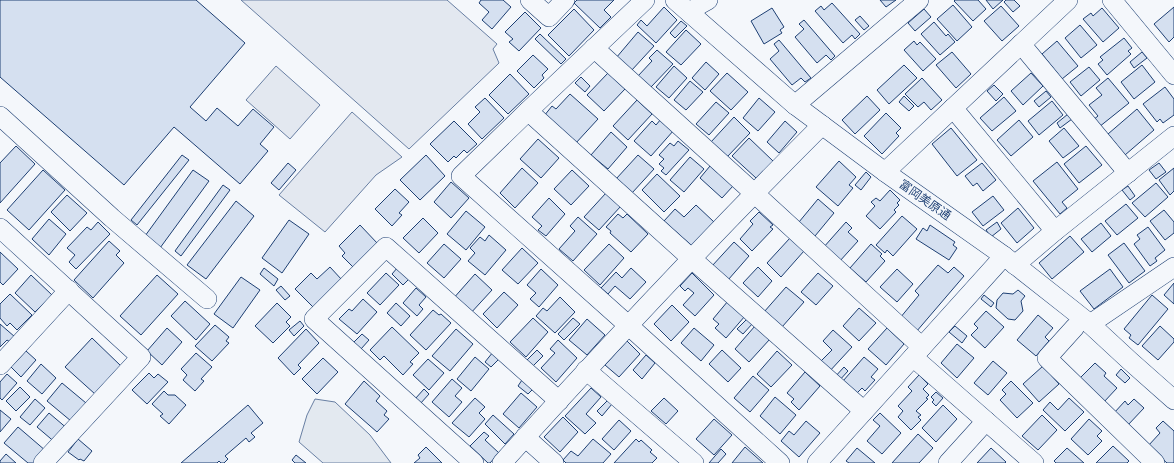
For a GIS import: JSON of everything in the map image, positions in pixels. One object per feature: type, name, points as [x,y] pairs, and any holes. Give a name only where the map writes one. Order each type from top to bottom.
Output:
[{"type":"street","points":[[530,0],[549,17],[565,0]]},
{"type":"street","points":[[645,0],[461,176],[780,463]]},
{"type":"street","name":"富岡美原通","points":[[675,0],[795,105],[885,172],[1010,261],[1082,326],[1130,361],[1174,400]]},
{"type":"street","points":[[691,14],[699,5],[708,0]]},
{"type":"street","points":[[795,105],[919,0]]},
{"type":"street","points":[[885,172],[1068,0]]},
{"type":"street","points":[[1112,0],[1174,75]]},
{"type":"street","points":[[1021,44],[1128,173]]},
{"type":"street","points":[[594,48],[754,193],[918,352],[986,421],[1034,463]]},
{"type":"street","points":[[953,108],[1054,232]]},
{"type":"street","points":[[528,111],[864,411]]},
{"type":"street","points":[[0,116],[112,218],[207,299]]},
{"type":"street","points":[[502,463],[628,325],[754,193],[822,126]]},
{"type":"street","points":[[817,463],[918,352],[1010,261],[1054,232],[1174,136]]},
{"type":"street","points":[[0,228],[141,357],[43,463]]},
{"type":"street","points":[[474,463],[314,319],[386,247],[559,401]]},
{"type":"street","points":[[1155,463],[1047,358],[1082,326],[1174,267]]},
{"type":"street","points":[[0,365],[68,290]]},
{"type":"street","points":[[586,370],[694,463]]},
{"type":"street","points":[[948,463],[986,421]]},
{"type":"street","points":[[525,437],[554,463]]},
{"type":"shaded area","points":[[241,0],[447,0],[497,44],[493,49],[499,63],[409,149]]},
{"type":"shaded area","points":[[276,66],[320,105],[290,139],[246,100]]},
{"type":"shaded area","points":[[352,112],[402,157],[376,175],[325,232],[279,195]]},
{"type":"shaded area","points":[[315,399],[335,402],[370,435],[391,463],[323,463],[299,442],[307,415]]},
{"type":"building","points":[[0,0],[196,0],[245,43],[190,107],[206,121],[217,108],[238,126],[253,109],[274,127],[260,144],[268,151],[240,184],[174,127],[124,185],[0,77]]},
{"type":"building","points":[[481,0],[503,0],[511,7],[492,29],[482,20],[489,12],[479,3]]},
{"type":"building","points":[[577,0],[614,0],[604,10],[611,17],[600,28],[574,3]]},
{"type":"building","points":[[880,0],[896,0],[886,7]]},
{"type":"building","points":[[978,0],[986,9],[973,21],[954,1]]},
{"type":"building","points":[[986,0],[1003,0],[993,9]]},
{"type":"building","points":[[1006,0],[1014,0],[1020,6],[1013,12],[1004,2]]},
{"type":"building","points":[[832,3],[860,34],[855,39],[852,35],[843,43],[815,11],[821,6],[824,10]]},
{"type":"building","points":[[953,5],[972,27],[957,41],[937,19]]},
{"type":"building","points":[[1001,6],[1019,26],[1002,41],[984,21]]},
{"type":"building","points":[[664,7],[677,20],[656,43],[637,25],[641,20],[647,26]]},
{"type":"building","points":[[1174,7],[1174,37],[1169,42],[1154,24]]},
{"type":"building","points":[[772,8],[784,27],[780,30],[782,33],[764,44],[751,21]]},
{"type":"building","points":[[1102,8],[1119,28],[1103,42],[1083,19],[1091,13],[1093,16]]},
{"type":"building","points":[[574,9],[594,30],[569,56],[548,35]]},
{"type":"building","points":[[924,9],[931,17],[915,31],[908,23]]},
{"type":"building","points":[[525,12],[541,28],[519,51],[509,42],[513,39],[505,32]]},
{"type":"building","points":[[860,16],[869,26],[864,30],[855,20]]},
{"type":"building","points":[[804,20],[835,56],[831,60],[826,55],[817,63],[795,37],[804,29],[799,24]]},
{"type":"building","points":[[681,21],[687,26],[675,38],[670,33]]},
{"type":"building","points":[[934,22],[946,36],[948,34],[955,42],[940,55],[921,34]]},
{"type":"building","points":[[1080,25],[1097,45],[1081,58],[1065,38]]},
{"type":"building","points":[[686,30],[701,44],[681,65],[666,52]]},
{"type":"building","points":[[638,32],[654,46],[631,71],[616,58]]},
{"type":"building","points":[[540,34],[566,59],[561,64],[535,39]]},
{"type":"building","points":[[1124,38],[1132,48],[1128,51],[1131,54],[1107,75],[1098,64],[1103,60],[1100,57]]},
{"type":"building","points":[[779,40],[811,78],[805,82],[801,78],[792,85],[770,59],[779,51],[774,44]]},
{"type":"building","points":[[914,41],[917,45],[920,42],[936,59],[923,71],[904,50]]},
{"type":"building","points":[[1057,41],[1078,66],[1062,79],[1042,54]]},
{"type":"building","points":[[657,50],[673,64],[651,87],[638,76],[652,61],[649,58]]},
{"type":"building","points":[[952,52],[971,74],[956,88],[936,65]]},
{"type":"building","points":[[1142,52],[1147,58],[1134,68],[1130,62]]},
{"type":"building","points":[[533,55],[548,69],[542,75],[544,78],[534,88],[517,71]]},
{"type":"building","points":[[706,62],[719,74],[705,90],[692,78]]},
{"type":"building","points":[[904,65],[917,78],[889,104],[877,90]]},
{"type":"building","points":[[1142,65],[1155,82],[1134,99],[1121,82]]},
{"type":"building","points":[[674,66],[687,78],[669,98],[656,87]]},
{"type":"building","points":[[1089,67],[1100,80],[1081,96],[1070,82]]},
{"type":"building","points":[[608,73],[625,89],[604,111],[587,95]]},
{"type":"building","points":[[727,73],[748,92],[731,110],[710,91]]},
{"type":"building","points":[[1031,73],[1043,86],[1023,105],[1011,91]]},
{"type":"building","points":[[510,74],[529,94],[508,114],[489,95]]},
{"type":"building","points":[[581,77],[590,86],[585,92],[575,83]]},
{"type":"building","points":[[922,78],[942,100],[931,110],[924,102],[918,107],[905,94]]},
{"type":"building","points":[[1108,78],[1129,103],[1099,127],[1093,120],[1098,116],[1089,105],[1102,95],[1096,88]]},
{"type":"building","points":[[690,81],[703,92],[686,110],[674,100]]},
{"type":"building","points":[[994,85],[1003,94],[996,101],[987,91]]},
{"type":"building","points":[[1165,87],[1174,99],[1174,115],[1163,123],[1160,119],[1157,122],[1143,104]]},
{"type":"building","points":[[1046,91],[1051,97],[1039,107],[1034,101]]},
{"type":"building","points":[[570,94],[598,119],[575,144],[544,116],[552,106],[556,109]]},
{"type":"building","points":[[867,96],[880,110],[855,134],[842,120]]},
{"type":"building","points":[[904,96],[914,106],[909,111],[899,102]]},
{"type":"building","points":[[1004,97],[1016,111],[992,131],[980,118]]},
{"type":"building","points":[[485,98],[504,118],[482,139],[468,124],[480,112],[475,107]]},
{"type":"building","points":[[759,98],[775,112],[758,131],[743,118]]},
{"type":"building","points":[[637,100],[652,114],[628,140],[613,126]]},
{"type":"building","points":[[1052,101],[1063,115],[1039,135],[1028,121]]},
{"type":"building","points":[[716,102],[729,113],[709,135],[696,124]]},
{"type":"building","points":[[1137,109],[1154,130],[1125,155],[1108,134]]},
{"type":"building","points":[[886,113],[901,128],[896,133],[899,136],[882,154],[864,136]]},
{"type":"building","points":[[1068,114],[1072,119],[1060,128],[1057,123]]},
{"type":"building","points":[[734,117],[750,133],[727,157],[711,142]]},
{"type":"building","points":[[661,119],[674,130],[651,156],[634,141],[652,121],[656,125]]},
{"type":"building","points":[[1019,120],[1033,137],[1011,156],[997,140]]},
{"type":"building","points":[[454,121],[477,144],[467,153],[464,150],[456,158],[454,156],[448,162],[430,144]]},
{"type":"building","points":[[785,121],[797,132],[779,153],[767,142]]},
{"type":"building","points":[[951,128],[977,160],[957,176],[932,144]]},
{"type":"building","points":[[1064,128],[1079,146],[1063,158],[1049,141]]},
{"type":"building","points":[[611,132],[627,147],[608,169],[591,155]]},
{"type":"building","points":[[749,138],[773,161],[756,178],[732,156]]},
{"type":"building","points":[[538,139],[559,158],[541,178],[520,159]]},
{"type":"building","points":[[678,141],[689,150],[666,175],[661,171],[664,168],[659,164],[664,159],[659,155],[670,143],[674,146]]},
{"type":"building","points":[[16,146],[35,164],[0,203],[0,163]]},
{"type":"building","points":[[1086,146],[1102,165],[1079,183],[1064,164]]},
{"type":"building","points":[[182,155],[189,160],[137,225],[131,220]]},
{"type":"building","points":[[426,155],[445,176],[420,200],[400,180]]},
{"type":"building","points":[[638,155],[654,169],[632,193],[616,179]]},
{"type":"building","points":[[690,157],[704,169],[684,192],[670,180]]},
{"type":"building","points":[[839,161],[856,177],[849,185],[853,188],[838,206],[816,187]]},
{"type":"building","points":[[1057,162],[1078,189],[1062,202],[1067,208],[1060,214],[1033,181]]},
{"type":"building","points":[[288,163],[296,170],[279,190],[271,183]]},
{"type":"building","points":[[982,163],[996,180],[983,191],[977,183],[973,186],[965,176]]},
{"type":"building","points":[[1159,163],[1166,172],[1156,179],[1149,170]]},
{"type":"building","points":[[710,166],[733,186],[722,198],[700,178]]},
{"type":"building","points":[[522,168],[538,183],[515,208],[500,193]]},
{"type":"building","points":[[1174,168],[1174,191],[1170,195],[1159,180]]},
{"type":"building","points":[[43,170],[65,190],[29,230],[7,210]]},
{"type":"building","points":[[193,170],[209,181],[160,248],[145,236]]},
{"type":"building","points":[[572,170],[589,186],[571,205],[554,189]]},
{"type":"building","points":[[866,172],[871,177],[861,190],[855,185]]},
{"type":"building","points":[[657,174],[680,196],[664,212],[642,190]]},
{"type":"building","points":[[451,182],[469,198],[451,218],[434,202]]},
{"type":"building","points":[[1156,183],[1168,197],[1145,217],[1132,203]]},
{"type":"building","points":[[223,185],[230,190],[181,256],[175,251]]},
{"type":"building","points":[[1128,186],[1135,196],[1130,200],[1122,190]]},
{"type":"building","points":[[395,189],[409,202],[399,213],[402,215],[392,226],[375,209]]},
{"type":"building","points":[[890,190],[900,200],[897,203],[899,205],[894,210],[896,212],[880,229],[866,216],[875,206],[871,202],[876,198],[880,201]]},
{"type":"building","points":[[606,193],[621,206],[599,230],[584,217]]},
{"type":"building","points":[[67,195],[87,213],[70,231],[51,212]]},
{"type":"building","points":[[993,196],[1004,210],[983,226],[972,212]]},
{"type":"building","points":[[549,198],[565,214],[546,236],[538,230],[542,226],[532,217]]},
{"type":"building","points":[[818,199],[834,213],[815,236],[799,222]]},
{"type":"building","points":[[236,201],[254,216],[206,279],[187,265]]},
{"type":"building","points":[[1126,204],[1138,218],[1117,235],[1105,221]]},
{"type":"building","points":[[696,205],[714,222],[692,246],[664,221],[675,209],[684,217]]},
{"type":"building","points":[[1018,208],[1034,228],[1017,243],[1001,223]]},
{"type":"building","points":[[1164,210],[1174,222],[1174,233],[1165,240],[1150,221]]},
{"type":"building","points":[[466,211],[485,227],[466,250],[447,234]]},
{"type":"building","points":[[759,212],[773,225],[770,227],[773,229],[752,251],[740,239],[753,224],[750,221]]},
{"type":"building","points":[[618,214],[623,218],[627,214],[648,234],[631,252],[610,233],[611,231],[606,227]]},
{"type":"building","points":[[902,216],[917,229],[893,256],[887,250],[885,253],[876,245]]},
{"type":"building","points":[[578,217],[597,234],[573,261],[559,249],[575,231],[570,226]]},
{"type":"building","points":[[423,218],[438,233],[419,253],[403,238]]},
{"type":"building","points":[[49,219],[66,234],[49,255],[32,239]]},
{"type":"building","points":[[289,220],[309,234],[282,273],[262,258]]},
{"type":"building","points":[[98,222],[110,234],[76,269],[69,262],[75,255],[67,248],[87,227],[91,230]]},
{"type":"building","points":[[846,222],[852,228],[848,232],[858,241],[839,262],[823,248]]},
{"type":"building","points":[[997,222],[1001,229],[991,237],[986,230]]},
{"type":"building","points":[[1101,223],[1111,236],[1092,252],[1081,239]]},
{"type":"building","points":[[360,225],[378,244],[354,268],[342,256],[345,253],[339,246]]},
{"type":"building","points":[[930,225],[955,242],[953,245],[957,248],[949,260],[916,239],[923,228],[927,231]]},
{"type":"building","points":[[1148,227],[1165,250],[1155,258],[1157,261],[1150,266],[1134,244],[1140,239],[1137,235]]},
{"type":"building","points":[[489,235],[506,250],[485,275],[468,261],[475,253],[470,248],[480,237],[485,241]]},
{"type":"building","points":[[1070,236],[1084,252],[1052,279],[1039,263]]},
{"type":"building","points":[[790,238],[804,251],[781,277],[767,263]]},
{"type":"building","points":[[109,241],[120,251],[116,255],[124,263],[93,298],[74,280]]},
{"type":"building","points":[[734,242],[749,256],[728,280],[712,266]]},
{"type":"building","points":[[1124,243],[1145,271],[1129,283],[1108,255]]},
{"type":"building","points":[[444,244],[461,259],[444,278],[427,263]]},
{"type":"building","points":[[609,244],[624,258],[600,285],[584,270]]},
{"type":"building","points":[[871,244],[882,254],[880,256],[885,261],[866,282],[850,268]]},
{"type":"building","points":[[522,248],[538,263],[518,284],[502,270]]},
{"type":"building","points":[[0,252],[18,269],[3,285],[0,282]]},
{"type":"building","points":[[938,265],[948,273],[954,267],[964,276],[916,332],[900,318],[919,295],[915,291]]},
{"type":"building","points":[[330,267],[342,280],[314,308],[295,289],[311,273],[317,279]]},
{"type":"building","points":[[398,267],[410,278],[403,285],[392,274]]},
{"type":"building","points":[[758,267],[772,281],[758,297],[743,283]]},
{"type":"building","points":[[264,268],[278,279],[274,286],[260,274]]},
{"type":"building","points":[[631,268],[646,282],[630,299],[615,286],[608,294],[601,288],[616,272],[622,278]]},
{"type":"building","points":[[541,269],[558,285],[539,307],[530,299],[536,293],[527,285]]},
{"type":"building","points":[[897,269],[913,284],[897,302],[880,287]]},
{"type":"building","points":[[1110,269],[1123,287],[1094,309],[1080,291]]},
{"type":"building","points":[[386,273],[399,285],[380,305],[367,293]]},
{"type":"building","points":[[692,273],[714,295],[695,316],[683,305],[694,293],[688,288],[685,291],[680,286]]},
{"type":"building","points":[[818,273],[833,286],[816,305],[801,292]]},
{"type":"building","points":[[475,274],[492,290],[469,315],[452,300]]},
{"type":"building","points":[[31,275],[52,295],[35,312],[15,293]]},
{"type":"building","points":[[157,275],[178,294],[141,335],[120,316]]},
{"type":"building","points":[[241,277],[260,290],[233,328],[214,314]]},
{"type":"building","points":[[1174,283],[1174,304],[1164,295]]},
{"type":"building","points":[[281,286],[290,296],[285,300],[276,290]]},
{"type":"building","points":[[786,287],[804,302],[782,327],[764,312]]},
{"type":"building","points":[[416,288],[426,297],[419,305],[423,309],[417,316],[403,303]]},
{"type":"building","points":[[1018,290],[1025,296],[1021,301],[1023,311],[1015,320],[1008,319],[996,308],[997,300],[1003,293],[1013,294]]},
{"type":"building","points":[[504,292],[518,305],[497,328],[483,314]]},
{"type":"building","points":[[10,294],[32,315],[17,330],[10,323],[7,326],[0,318],[0,304]]},
{"type":"building","points":[[984,295],[994,303],[991,307],[981,299]]},
{"type":"building","points":[[1152,295],[1168,309],[1138,345],[1129,338],[1131,335],[1124,329]]},
{"type":"building","points":[[560,297],[575,312],[555,333],[536,316],[543,308],[547,311]]},
{"type":"building","points":[[363,299],[377,312],[357,334],[339,319],[349,309],[352,311]]},
{"type":"building","points":[[185,301],[210,324],[196,340],[171,316]]},
{"type":"building","points":[[728,301],[745,316],[726,338],[715,328],[719,324],[713,319]]},
{"type":"building","points":[[277,303],[291,317],[286,322],[290,326],[273,343],[255,326]]},
{"type":"building","points":[[396,303],[410,316],[401,326],[387,313]]},
{"type":"building","points":[[672,305],[689,322],[671,341],[654,324]]},
{"type":"building","points":[[859,308],[876,323],[859,341],[843,326]]},
{"type":"building","points":[[433,310],[439,315],[441,314],[451,323],[426,350],[410,335]]},
{"type":"building","points":[[986,311],[1004,327],[985,348],[971,335],[978,328],[974,324]]},
{"type":"building","points":[[1038,315],[1053,328],[1045,337],[1049,341],[1036,356],[1017,340]]},
{"type":"building","points":[[533,318],[548,332],[526,357],[510,342]]},
{"type":"building","points":[[573,318],[580,324],[564,340],[558,334]]},
{"type":"building","points":[[748,318],[753,323],[743,334],[737,329]]},
{"type":"building","points":[[587,319],[605,335],[587,355],[569,340]]},
{"type":"building","points":[[300,321],[304,326],[294,336],[289,330]]},
{"type":"building","points":[[0,324],[15,337],[10,342],[7,340],[0,347]]},
{"type":"building","points":[[215,325],[229,337],[226,341],[229,343],[212,361],[195,346]]},
{"type":"building","points":[[755,326],[770,339],[749,362],[735,349]]},
{"type":"building","points":[[955,326],[967,336],[962,343],[949,332]]},
{"type":"building","points":[[1160,326],[1174,339],[1174,342],[1158,360],[1142,346]]},
{"type":"building","points":[[392,327],[419,353],[410,362],[413,364],[403,375],[384,356],[380,360],[370,350]]},
{"type":"building","points":[[167,328],[182,342],[162,365],[147,351]]},
{"type":"building","points":[[694,328],[714,345],[701,361],[681,343]]},
{"type":"building","points":[[887,328],[904,344],[886,365],[868,349]]},
{"type":"building","points":[[306,329],[319,343],[298,365],[301,368],[294,375],[278,358]]},
{"type":"building","points":[[456,329],[473,344],[450,371],[432,356]]},
{"type":"building","points":[[833,330],[852,347],[828,373],[818,364],[832,350],[823,341]]},
{"type":"building","points":[[362,334],[369,340],[361,349],[353,343]]},
{"type":"building","points":[[92,338],[121,366],[95,394],[65,367]]},
{"type":"building","points":[[558,340],[577,358],[556,382],[541,368],[555,353],[550,349]]},
{"type":"building","points":[[627,341],[640,354],[619,377],[605,365]]},
{"type":"building","points":[[957,344],[974,358],[957,378],[941,363]]},
{"type":"building","points":[[537,350],[543,356],[533,366],[527,360]]},
{"type":"building","points":[[722,350],[741,368],[728,382],[709,364]]},
{"type":"building","points":[[26,351],[36,360],[21,377],[11,367]]},
{"type":"building","points":[[777,351],[792,365],[771,387],[757,374]]},
{"type":"building","points":[[493,352],[500,358],[491,367],[485,362]]},
{"type":"building","points":[[196,353],[212,367],[201,379],[204,381],[195,391],[183,380],[187,375],[181,369]]},
{"type":"building","points":[[646,355],[655,363],[642,379],[633,370]]},
{"type":"building","points":[[475,357],[489,369],[471,391],[457,379]]},
{"type":"building","points":[[864,357],[878,369],[871,377],[875,380],[865,391],[862,388],[857,393],[843,381]]},
{"type":"building","points":[[323,358],[338,372],[317,394],[302,379]]},
{"type":"building","points":[[428,359],[444,373],[429,390],[413,375]]},
{"type":"building","points":[[993,361],[1007,373],[988,395],[974,383]]},
{"type":"building","points":[[1095,363],[1106,373],[1104,376],[1117,388],[1103,403],[1078,380]]},
{"type":"building","points":[[41,364],[56,378],[42,394],[27,381]]},
{"type":"building","points":[[1043,366],[1059,384],[1039,402],[1023,384]]},
{"type":"building","points":[[844,367],[848,371],[838,382],[834,378]]},
{"type":"building","points":[[1121,369],[1130,378],[1125,383],[1116,375]]},
{"type":"building","points":[[805,372],[820,386],[799,410],[791,402],[794,399],[787,393]]},
{"type":"building","points":[[149,373],[154,378],[158,374],[168,382],[147,404],[132,390]]},
{"type":"building","points":[[7,374],[17,383],[2,400],[0,398],[0,382]]},
{"type":"building","points":[[919,375],[928,384],[923,389],[929,395],[926,398],[928,399],[916,411],[921,415],[918,417],[921,420],[911,430],[898,417],[903,411],[898,406],[912,391],[908,387]]},
{"type":"building","points":[[753,376],[769,390],[750,412],[734,398]]},
{"type":"building","points":[[452,379],[462,388],[455,396],[462,402],[449,417],[432,402]]},
{"type":"building","points":[[522,380],[533,389],[528,394],[518,386]]},
{"type":"building","points":[[364,381],[380,396],[376,401],[387,411],[384,415],[389,419],[377,432],[345,404]]},
{"type":"building","points":[[1011,381],[1033,403],[1017,418],[1000,400],[1006,394],[1002,390]]},
{"type":"building","points":[[62,383],[86,403],[71,421],[47,401]]},
{"type":"building","points":[[20,387],[30,397],[16,411],[6,401]]},
{"type":"building","points":[[591,388],[601,397],[586,414],[596,423],[585,434],[565,416]]},
{"type":"building","points":[[424,389],[429,394],[420,404],[415,399]]},
{"type":"building","points":[[164,391],[168,395],[175,395],[186,405],[169,424],[160,416],[163,414],[152,404]]},
{"type":"building","points":[[936,392],[943,398],[936,406],[932,402],[934,400],[931,397]]},
{"type":"building","points":[[521,393],[537,407],[519,428],[503,414]]},
{"type":"building","points":[[775,397],[796,415],[780,434],[760,416]]},
{"type":"building","points":[[475,398],[485,407],[479,413],[485,419],[469,437],[452,423]]},
{"type":"building","points":[[664,398],[678,411],[666,424],[651,411]]},
{"type":"building","points":[[1069,398],[1084,412],[1065,431],[1043,410],[1050,402],[1058,410]]},
{"type":"building","points":[[35,399],[45,408],[30,425],[20,417]]},
{"type":"building","points":[[1134,399],[1144,408],[1127,426],[1114,413],[1125,401],[1128,405]]},
{"type":"building","points":[[608,400],[612,404],[602,416],[597,411]]},
{"type":"building","points":[[248,405],[263,423],[251,433],[255,437],[249,442],[246,438],[225,456],[228,459],[224,463],[219,461],[217,463],[181,463]]},
{"type":"building","points":[[943,405],[957,419],[936,442],[922,428]]},
{"type":"building","points":[[0,410],[11,419],[0,432]]},
{"type":"building","points":[[49,413],[69,430],[57,444],[37,427]]},
{"type":"building","points":[[880,413],[901,433],[882,454],[867,441],[880,426],[873,420]]},
{"type":"building","points":[[493,415],[514,434],[505,444],[485,424]]},
{"type":"building","points":[[1042,415],[1057,430],[1038,450],[1022,436]]},
{"type":"building","points":[[563,417],[578,432],[560,452],[544,437]]},
{"type":"building","points":[[714,419],[732,435],[714,455],[696,439]]},
{"type":"building","points":[[1089,419],[1102,431],[1097,436],[1102,441],[1088,455],[1071,439]]},
{"type":"building","points":[[619,420],[631,431],[614,450],[602,439]]},
{"type":"building","points":[[806,421],[820,433],[799,457],[781,441],[789,431],[794,435]]},
{"type":"building","points":[[1163,421],[1174,431],[1174,463],[1167,463],[1148,446],[1160,433],[1156,428]]},
{"type":"building","points":[[18,427],[46,451],[36,463],[28,463],[4,443]]},
{"type":"building","points":[[484,432],[489,436],[485,440],[499,453],[490,463],[488,463],[470,446]]},
{"type":"building","points":[[918,434],[933,448],[919,463],[892,463]]},
{"type":"building","points":[[78,439],[92,451],[84,461],[79,460],[68,452]]},
{"type":"building","points":[[593,439],[611,454],[603,463],[566,463],[563,460],[571,451],[578,456]]},
{"type":"building","points":[[636,439],[639,442],[641,440],[652,450],[650,452],[657,458],[652,463],[614,463]]},
{"type":"building","points":[[1113,446],[1129,461],[1127,463],[1096,463]]},
{"type":"building","points":[[426,447],[442,463],[414,463],[420,458],[418,455]]},
{"type":"building","points":[[745,447],[763,463],[732,463]]},
{"type":"building","points":[[857,448],[875,463],[849,463],[846,461]]},
{"type":"building","points":[[991,448],[1006,462],[977,463]]},
{"type":"building","points":[[1067,448],[1084,463],[1056,463],[1054,461]]},
{"type":"building","points":[[721,449],[726,454],[718,463],[709,463]]},
{"type":"building","points":[[6,454],[16,463],[0,463]]},
{"type":"building","points":[[296,455],[306,463],[295,463],[292,460]]}]
